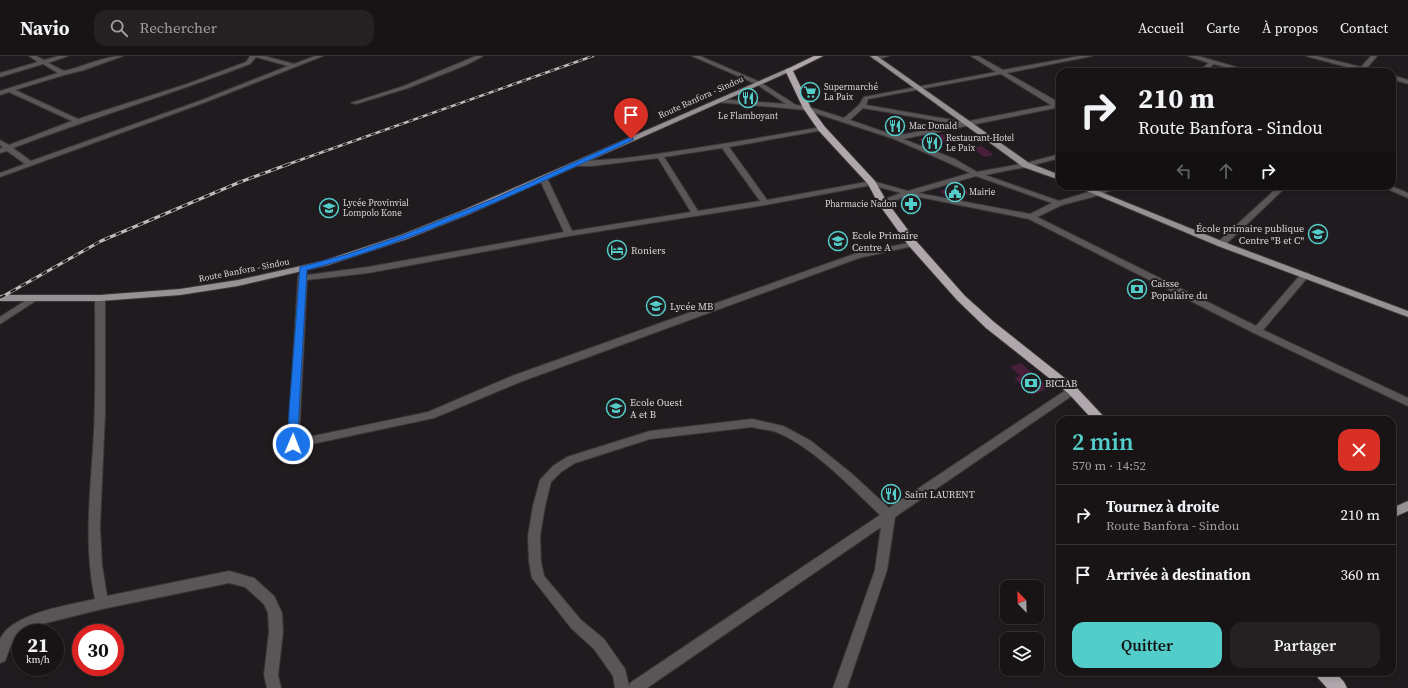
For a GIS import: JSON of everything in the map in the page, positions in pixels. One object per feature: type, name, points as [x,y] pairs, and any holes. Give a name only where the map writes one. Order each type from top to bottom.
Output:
[{"type":"highway","points":[[820,56],[789,70],[807,108],[822,129],[872,183],[913,244],[970,308],[1072,390],[1097,416]]},
{"type":"highway","points":[[1328,676],[1338,688]]},
{"type":"main road","points":[[874,57],[1026,165],[1056,176]]},
{"type":"main road","name":"Route Banfora - Sindou","points":[[0,298],[100,298],[180,292],[303,273],[404,237],[493,201],[573,164],[789,70]]},
{"type":"main road","points":[[1089,190],[1221,244],[1408,314]]},
{"type":"main road","points":[[1396,511],[1408,506]]},
{"type":"street","points":[[32,56],[63,73]]},
{"type":"street","points":[[0,75],[65,56]]},
{"type":"street","points":[[0,93],[63,73],[82,69],[120,56]]},
{"type":"street","points":[[0,151],[78,122],[189,85],[248,63],[251,61],[253,56]]},
{"type":"street","points":[[258,56],[294,66]]},
{"type":"street","points":[[0,175],[204,101],[320,56]]},
{"type":"street","points":[[354,102],[406,87],[480,56]]},
{"type":"street","points":[[694,56],[758,83],[795,107]]},
{"type":"street","points":[[874,57],[886,56]]},
{"type":"street","points":[[974,56],[1056,104]]},
{"type":"street","points":[[845,121],[862,106],[866,98],[1089,56]]},
{"type":"street","points":[[1191,56],[1235,68]]},
{"type":"street","points":[[1309,56],[1351,68]]},
{"type":"street","points":[[1364,68],[1374,56]]},
{"type":"street","points":[[1205,68],[1213,62]]},
{"type":"street","points":[[1396,78],[1408,82]]},
{"type":"street","points":[[10,90],[78,122]]},
{"type":"street","points":[[718,101],[807,108],[896,138],[952,161],[976,174],[1059,203]]},
{"type":"street","points":[[862,106],[968,124]]},
{"type":"street","points":[[896,138],[1056,107]]},
{"type":"street","points":[[573,164],[592,164],[660,156],[822,129]]},
{"type":"street","points":[[0,142],[30,164]]},
{"type":"street","points":[[724,145],[765,203]]},
{"type":"street","points":[[660,156],[695,213]]},
{"type":"street","points":[[884,203],[908,193],[976,174],[1026,165],[1056,157]]},
{"type":"street","points":[[544,178],[569,234]]},
{"type":"street","points":[[913,244],[857,256],[516,379],[430,415],[293,444],[303,273],[368,270],[569,234],[765,203],[872,183],[908,193],[964,202],[1032,217],[1257,331],[1408,402]]},
{"type":"street","points":[[1032,217],[1059,203],[1105,190]]},
{"type":"street","points":[[1221,244],[1279,190]]},
{"type":"street","points":[[1394,190],[1408,196]]},
{"type":"street","points":[[1257,331],[1305,275]]},
{"type":"street","points":[[0,321],[34,298]]},
{"type":"street","points":[[100,298],[98,450],[94,529],[97,584],[102,603]]},
{"type":"street","points":[[635,688],[1072,390]]},
{"type":"street","points":[[622,688],[620,674],[599,644],[576,624],[538,578],[535,562],[534,536],[538,506],[546,480],[557,469],[578,458],[650,435],[752,423],[780,429],[807,444],[847,476],[889,516]]},
{"type":"street","points":[[840,688],[881,570],[889,516]]},
{"type":"street","points":[[0,656],[6,641],[21,627],[40,618],[102,603],[229,577],[248,582],[269,600],[275,613],[276,632],[270,675],[274,688]]},
{"type":"building","name":"Restaurant-Hotel Le Paix","points":[[949,133],[958,139],[927,146],[918,139]]},
{"type":"building","points":[[982,146],[994,155],[984,157],[972,148]]},
{"type":"building","name":"Mairie","points":[[960,186],[970,193],[952,198],[939,191]]},
{"type":"building","name":"Pharmacie Nadon","points":[[916,199],[923,205],[906,209],[900,203]]},
{"type":"building","name":"BICIAB","points":[[1021,363],[1049,388],[1032,395],[1014,378],[1020,376],[1010,367]]},
{"type":"railway","points":[[286,165],[593,56]]},
{"type":"railway","points":[[0,298],[101,241],[240,182],[289,164]]},
{"type":"place","name":"Supermarché La Paix","points":[[810,92]]},
{"type":"place","name":"Le Flamboyant","points":[[748,98]]},
{"type":"place","name":"Mac Donald","points":[[895,126]]},
{"type":"place","name":"Restaurant-Hotel Le Paix","points":[[932,143]]},
{"type":"place","name":"Mairie","points":[[955,192]]},
{"type":"place","name":"Pharmacie Nadon","points":[[911,204]]},
{"type":"place","name":"Lycée Provinvial Lompolo Kone","points":[[329,208]]},
{"type":"place","name":"École primaire publique Centre \"B et C\"","points":[[1318,234]]},
{"type":"place","name":"Ecole Primaire Centre A","points":[[838,241]]},
{"type":"place","name":"Roniers","points":[[617,250]]},
{"type":"place","name":"Caisse Populaire du","points":[[1137,289]]},
{"type":"place","name":"Lycée MB","points":[[656,306]]},
{"type":"place","name":"BICIAB","points":[[1031,383]]},
{"type":"place","name":"Ecole Ouest A et B","points":[[616,408]]},
{"type":"place","name":"Saint LAURENT","points":[[891,494]]},
{"type":"route","points":[[293,444],[303,269],[369,250],[452,218],[631,139]]}]
